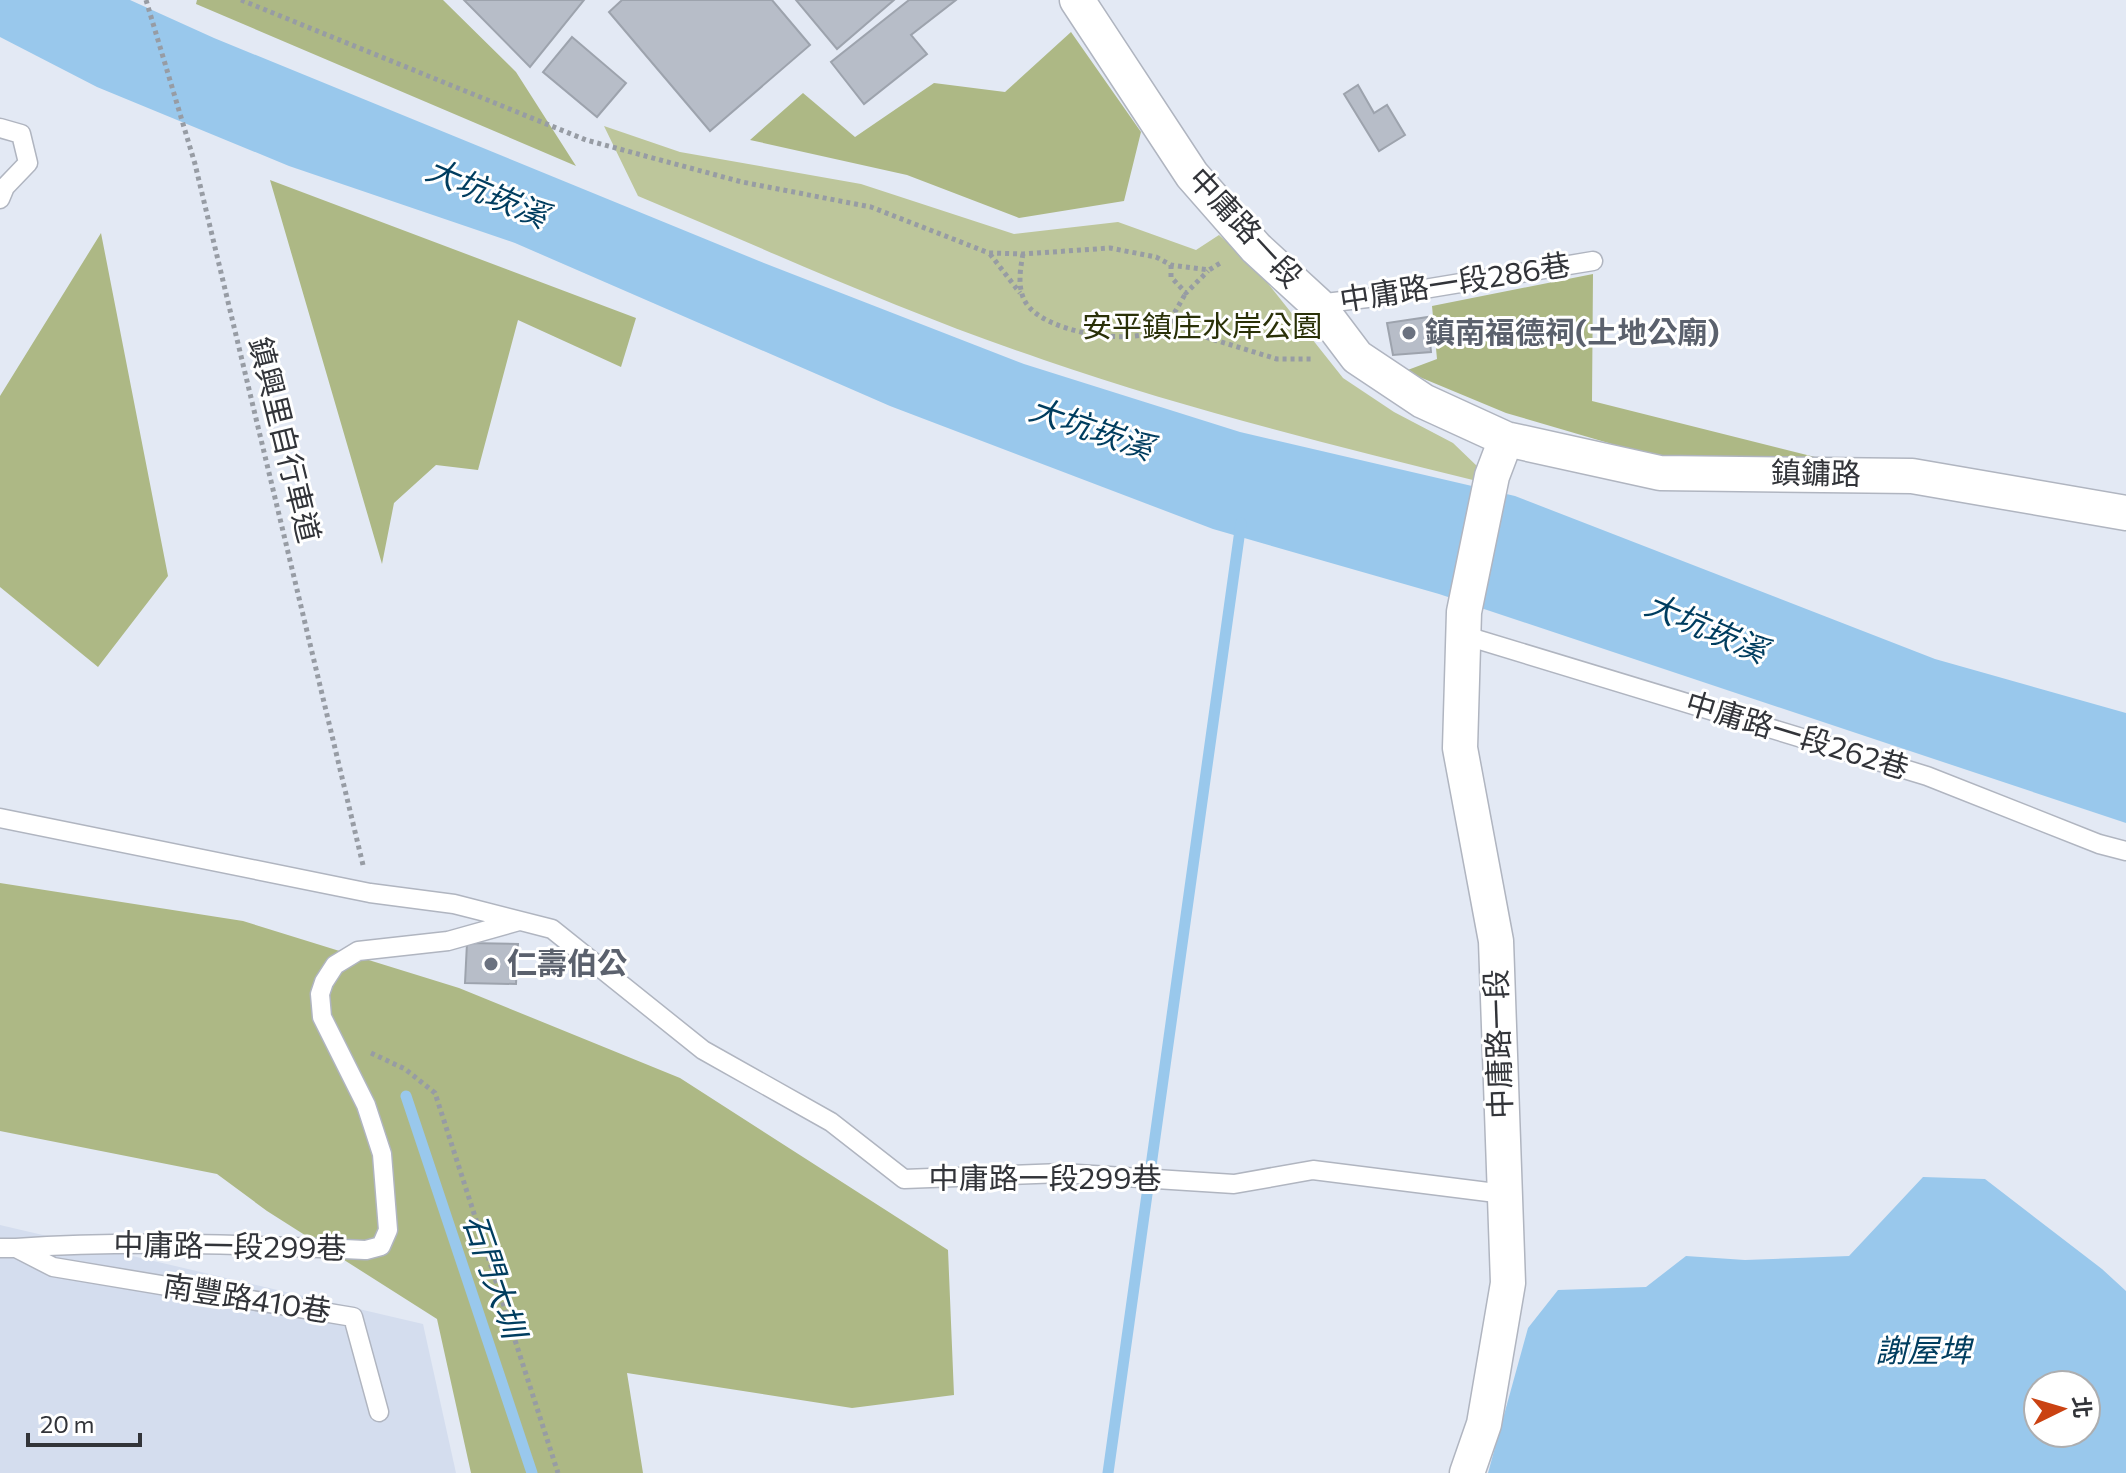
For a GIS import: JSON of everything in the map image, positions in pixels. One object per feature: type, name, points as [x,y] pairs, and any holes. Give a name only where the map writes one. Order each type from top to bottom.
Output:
[{"type":"street","name":"中庸路一段","points":[[1077,0],[1192,175],[1256,248],[1317,304],[1357,357],[1423,401],[1506,439],[1492,476],[1463,624],[1460,748],[1496,941],[1508,1283],[1484,1424],[1467,1473]]},
{"type":"street","name":"鎮鏞路","points":[[1506,439],[1660,473],[1912,476],[2126,513]]},
{"type":"lane","points":[[0,128],[21,134],[28,163],[5,187],[0,199]]},
{"type":"lane","name":"中庸路一段286巷","points":[[1317,304],[1593,261]]},
{"type":"lane","name":"中庸路一段262巷","points":[[1463,624],[1927,776],[2099,844],[2126,851]]},
{"type":"lane","name":"中庸路一段299巷","points":[[0,818],[370,893],[454,904],[552,929],[703,1050],[831,1122],[904,1179],[1062,1173],[1234,1184],[1313,1170],[1504,1194]]},
{"type":"lane","name":"中庸路一段299巷","points":[[8,1248],[81,1243],[224,1244],[366,1250],[381,1246],[388,1230],[382,1154],[366,1105],[322,1017],[320,994],[324,982],[335,965],[358,951],[448,941],[522,920]]},
{"type":"lane","name":"南豐路410巷","points":[[8,1248],[53,1267],[353,1317],[379,1412]]},
{"type":"path","name":"鎮興里自行車道","points":[[146,0],[195,164],[370,893]]},
{"type":"path","points":[[241,0],[586,140],[742,182],[871,207],[989,253],[1023,254],[1110,248],[1156,257],[1171,265],[1209,270]]},
{"type":"path","points":[[989,253],[1033,312],[1057,324],[1095,335],[1140,336],[1158,330],[1170,320],[1186,293],[1209,270],[1256,248]]},
{"type":"path","points":[[1021,294],[1023,254]]},
{"type":"path","points":[[1171,265],[1171,277],[1186,293]]},
{"type":"path","points":[[1170,320],[1192,333],[1277,359],[1357,357]]},
{"type":"path","points":[[336,1049],[361,1049],[405,1069],[435,1093],[558,1473]]},
{"type":"shaded area","points":[[0,1225],[423,1324],[456,1473],[0,1473]]},
{"type":"green space","points":[[197,0],[443,0],[516,72],[576,166],[196,4]]},
{"type":"green space","points":[[1071,32],[1141,132],[1124,201],[1019,218],[907,175],[750,140],[803,93],[855,137],[934,83],[1005,92]]},
{"type":"green space","name":"安平鎮庄水岸公園","points":[[604,126],[680,152],[861,184],[1014,234],[1118,222],[1196,250],[1219,235],[1255,267],[1343,378],[1394,412],[1453,443],[1478,467],[1477,481],[1151,395],[993,342],[891,303],[638,196]]},
{"type":"green space","points":[[270,180],[636,318],[621,367],[518,320],[478,470],[436,465],[394,503],[382,564]]},
{"type":"green space","points":[[101,233],[168,576],[98,667],[0,587],[0,396]]},
{"type":"green space","points":[[1593,274],[1592,401],[1839,463],[1663,459],[1506,413],[1405,371],[1437,359],[1432,306]]},
{"type":"green space","points":[[0,883],[243,921],[459,988],[680,1078],[948,1250],[954,1395],[852,1408],[627,1373],[643,1473],[471,1473],[437,1319],[267,1211],[217,1174],[0,1131]]},
{"type":"water","name":"大坑崁溪","points":[[0,0],[130,0],[214,38],[759,261],[1024,364],[1240,432],[1515,496],[1935,659],[2126,713],[2126,823],[1439,594],[1213,529],[890,406],[515,243],[289,166],[97,87],[0,37]]},
{"type":"water","name":"謝屋埤","points":[[1923,1177],[1985,1179],[2126,1291],[2126,1473],[1488,1473],[1528,1328],[1558,1290],[1646,1287],[1686,1256],[1745,1260],[1849,1256]]},
{"type":"building","points":[[464,0],[584,0],[530,67]]},
{"type":"building","points":[[622,0],[772,0],[810,45],[710,131],[609,12]]},
{"type":"building","points":[[796,0],[894,0],[837,49]]},
{"type":"building","points":[[909,0],[956,0],[911,35],[927,54],[864,104],[831,62]]},
{"type":"building","points":[[572,37],[626,83],[597,117],[543,72]]},
{"type":"building","points":[[1358,85],[1374,113],[1387,105],[1405,135],[1379,151],[1344,94]]},
{"type":"building","name":"鎮南福德祠(土地公廟)","points":[[1428,317],[1431,352],[1393,355],[1387,323]]},
{"type":"building","name":"仁壽伯公","points":[[467,943],[518,944],[516,984],[465,983]]},
{"type":"waterway","points":[[1108,1473],[1241,523]]},
{"type":"waterway","name":"石門大圳","points":[[406,1096],[532,1473]]},
{"type":"place","name":"鎮南福德祠(土地公廟)","points":[[1409,333]]},
{"type":"place","name":"仁壽伯公","points":[[491,964]]}]
